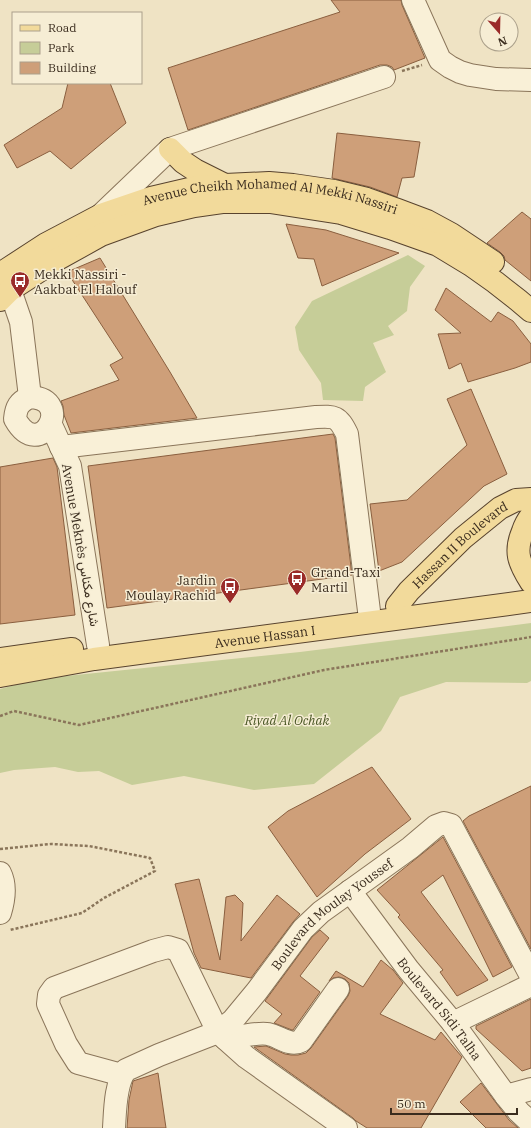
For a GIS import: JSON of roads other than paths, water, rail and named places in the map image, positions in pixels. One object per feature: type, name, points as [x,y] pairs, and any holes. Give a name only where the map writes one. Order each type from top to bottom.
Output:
[{"type":"main road","points":[[170,149],[183,162],[195,170],[225,184]]},
{"type":"main road","name":"Avenue Cheikh Mohamed Al Mekki Nassiri","points":[[2,280],[46,244],[101,215],[151,198],[198,187],[225,184],[269,183],[334,191],[367,199],[427,221],[451,234],[489,259],[531,294]]},
{"type":"main road","name":"Avenue Cheikh Mohamed Al Mekki Nassiri","points":[[2,280],[56,260],[101,235],[156,215],[194,206],[222,202],[270,202],[341,213],[438,245],[472,265],[531,311]]},
{"type":"main road","name":"Hassan II Boulevard","points":[[397,606],[414,586],[463,538],[500,508],[516,500],[531,498]]},
{"type":"main road","name":"Hassan II Boulevard","points":[[531,516],[520,539],[518,548],[521,564],[531,582]]},
{"type":"main road","name":"Avenue Hassan I","points":[[0,659],[189,632],[531,589]]},
{"type":"main road","name":"Avenue Hassan I","points":[[0,676],[94,659],[531,601]]},
{"type":"street","points":[[414,0],[440,60],[455,70],[470,75],[496,79],[531,80]]},
{"type":"street","points":[[101,215],[170,149],[384,77]]},
{"type":"street","points":[[2,280],[21,322],[30,397]]},
{"type":"street","points":[[30,397],[39,398],[46,401],[51,408],[53,416],[51,425],[45,431],[37,434],[29,434],[7,423],[22,401],[30,397]]},
{"type":"street","points":[[61,447],[331,416],[338,420],[346,434],[369,610]]},
{"type":"street","name":"Avenue Meknès شارع مكناس","points":[[51,425],[70,466],[98,645]]},
{"type":"street","name":"Boulevard Moulay Youssef","points":[[122,1075],[126,1070],[159,1055],[222,1035],[303,929],[321,912],[410,848],[436,826],[444,823],[451,825],[531,976]]},
{"type":"street","points":[[0,873],[4,886],[4,921]]},
{"type":"street","name":"Boulevard Sidi Talha","points":[[350,891],[408,969],[453,1023],[506,1096],[519,1112],[531,1123]]},
{"type":"street","points":[[114,1128],[117,1093],[122,1075],[78,1063],[66,1044],[48,1004],[50,995],[54,988],[168,947],[178,950],[222,1035],[246,1058],[346,1128]]},
{"type":"street","points":[[453,1023],[531,985]]},
{"type":"street","points":[[222,1035],[260,1033],[268,1034],[292,1043],[297,1043],[301,1041],[338,989]]},
{"type":"street","points":[[506,1096],[531,1089]]},
{"type":"place","name":"Mekki Nassiri - Aakbat El Halouf","points":[[20,298]]},
{"type":"place","name":"Grand-Taxi Martil","points":[[297,596]]},
{"type":"place","name":"Jardin Moulay Rachid","points":[[230,604]]},
{"type":"park label","name":"Riyad Al Ochak","points":[[287,720]]}]
